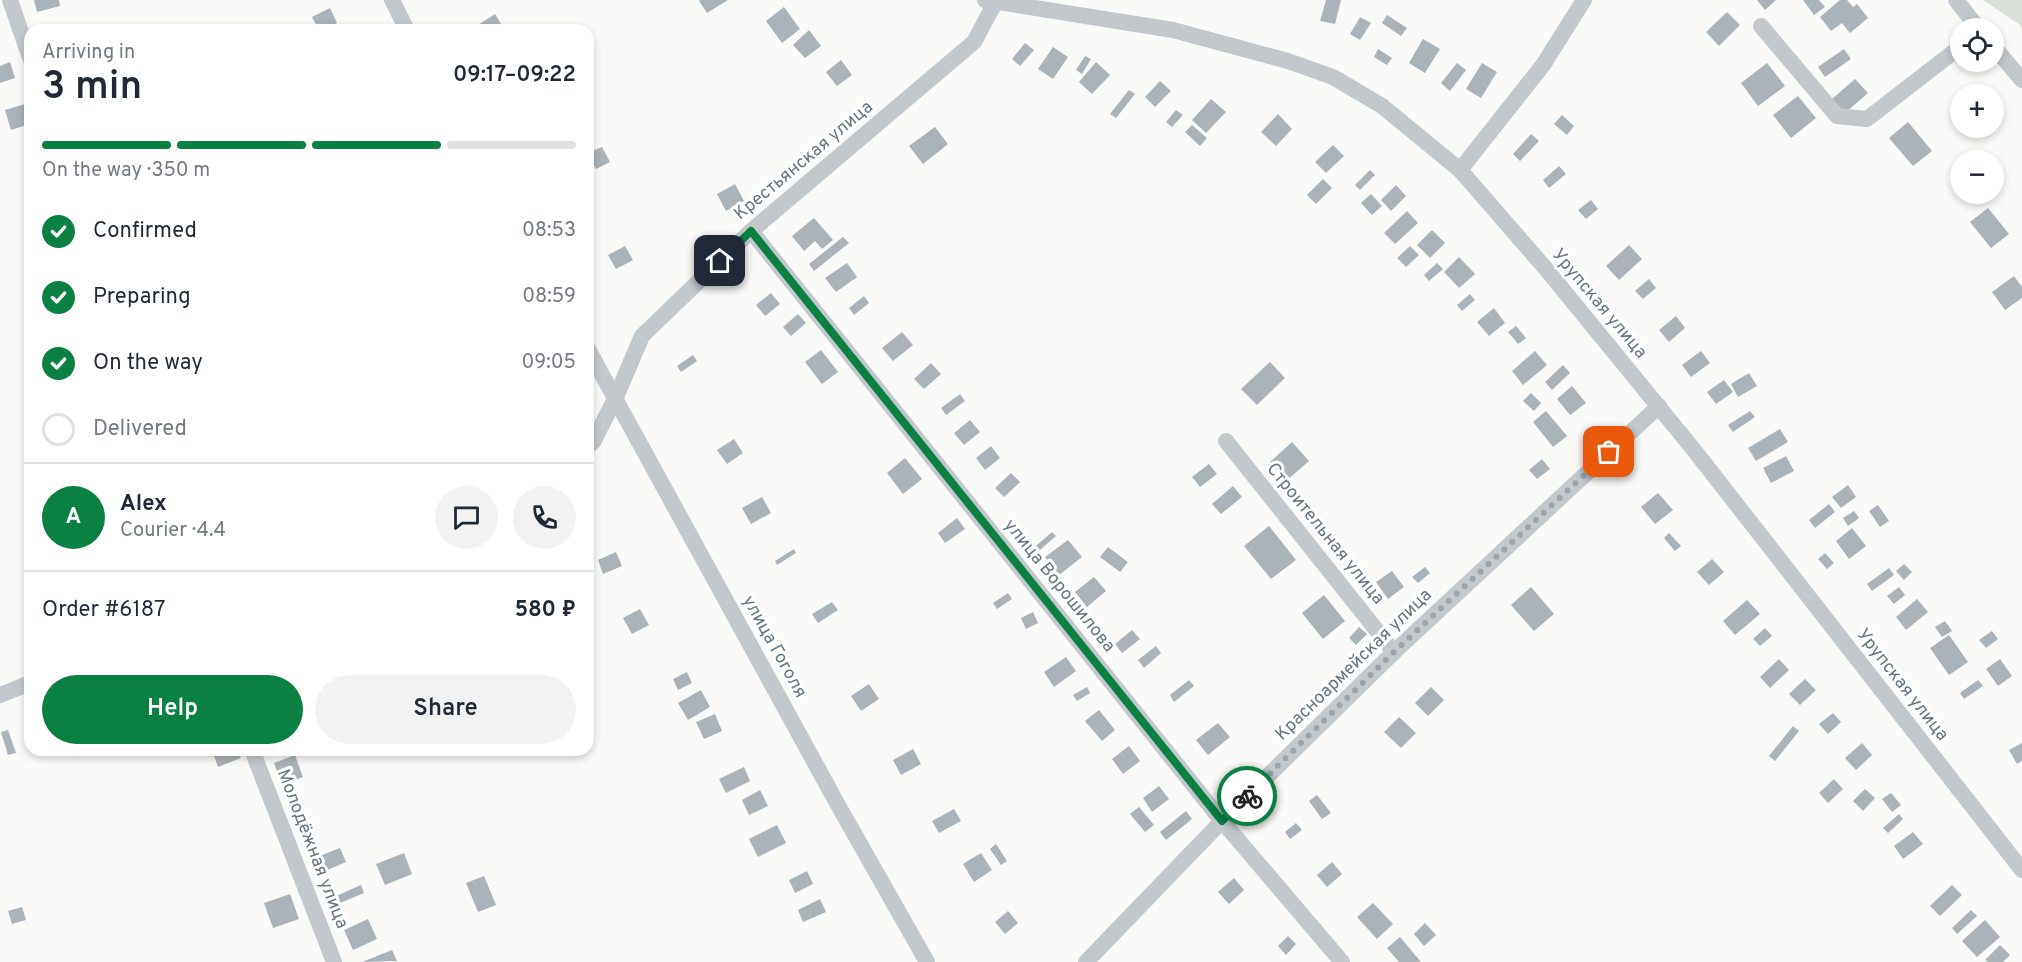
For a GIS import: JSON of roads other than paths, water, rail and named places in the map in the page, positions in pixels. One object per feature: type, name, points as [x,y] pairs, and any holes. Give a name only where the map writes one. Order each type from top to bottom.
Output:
[{"type":"street","points":[[9,0],[24,41]]},
{"type":"street","points":[[392,0],[404,24]]},
{"type":"street","points":[[1460,170],[1543,65],[1584,0]]},
{"type":"street","points":[[1956,0],[1970,18]]},
{"type":"street","name":"Урупская улица","points":[[991,1],[1173,30],[1288,61],[1333,77],[1382,106],[1460,170],[1546,269],[1659,406],[2022,870]]},
{"type":"street","name":"Крестьянская улица","points":[[594,440],[616,397],[642,336],[751,231],[974,42],[991,1]]},
{"type":"street","points":[[1761,26],[1837,116],[1867,119],[1950,55]]},
{"type":"street","points":[[2004,59],[2022,80]]},
{"type":"street","name":"улица Ворошилова","points":[[751,231],[1222,821],[1341,962]]},
{"type":"street","name":"улица Гоголя","points":[[594,359],[838,805],[927,962]]},
{"type":"street","name":"Красноармейская улица","points":[[1086,962],[1222,821],[1394,652],[1659,406]]},
{"type":"street","name":"Строительная улица","points":[[1226,441],[1394,652]]},
{"type":"street","points":[[0,695],[24,685]]},
{"type":"street","name":"Молодёжная улица","points":[[254,756],[334,962]]}]
